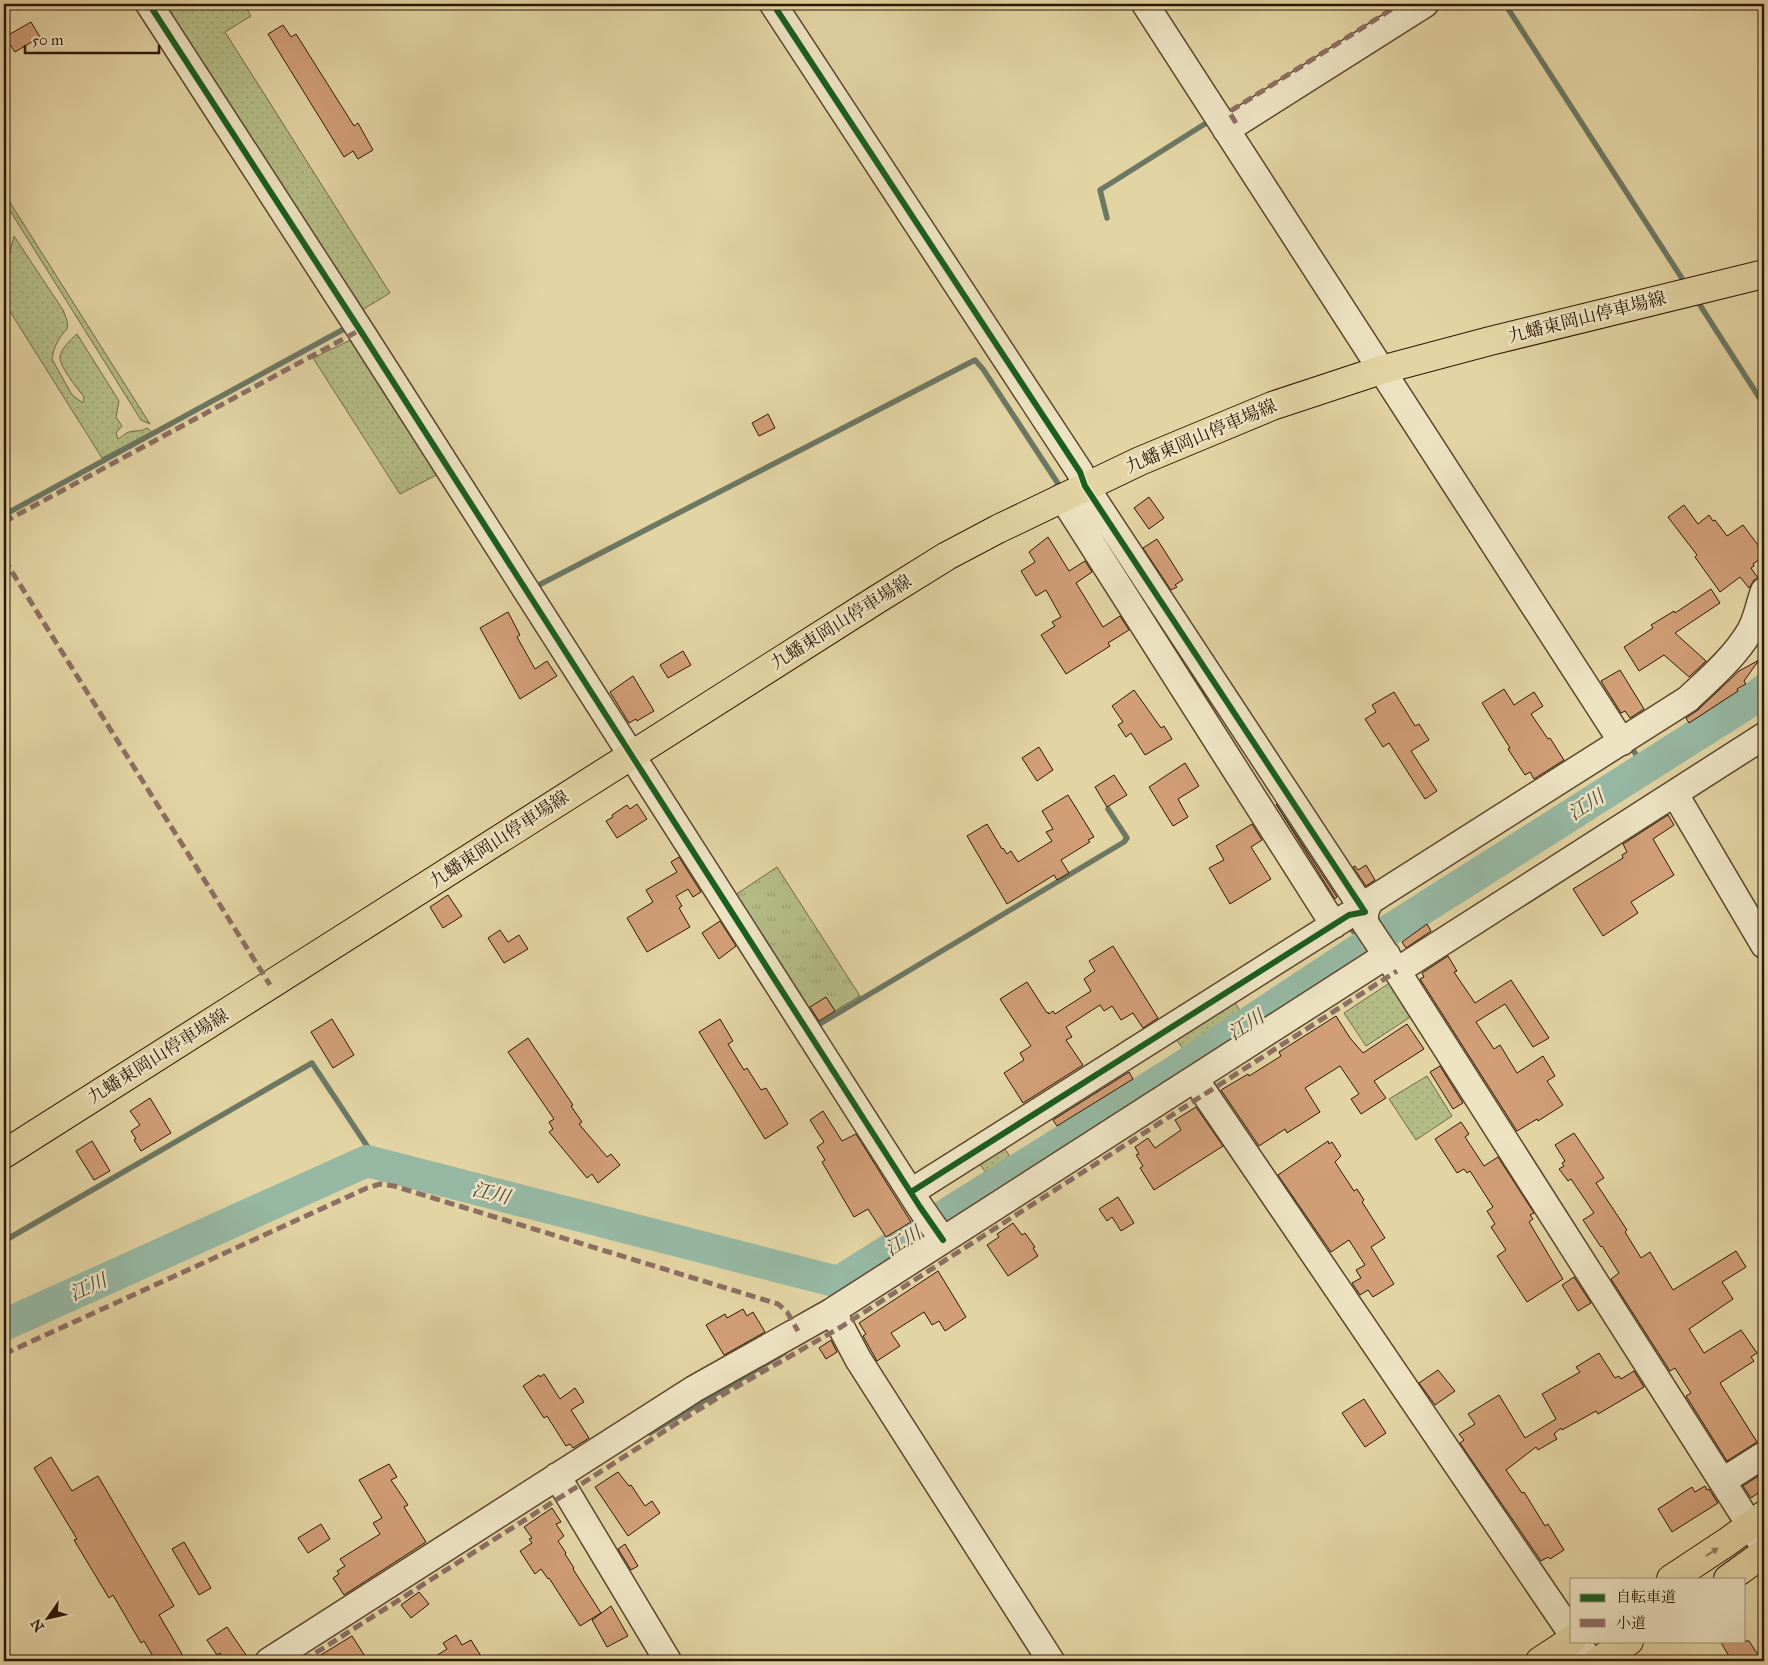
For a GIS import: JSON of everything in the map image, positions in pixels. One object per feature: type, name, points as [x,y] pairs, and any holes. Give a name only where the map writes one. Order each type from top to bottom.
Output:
[{"type":"main road","name":"九蟠東岡山停車場線","points":[[4,1154],[631,754],[947,556],[998,529],[1140,461],[1272,406],[1381,370],[1490,341],[1764,274]]},
{"type":"main road","points":[[1673,1578],[1760,1529]]},
{"type":"main road","points":[[1729,1578],[1764,1554]]},
{"type":"main road","points":[[1540,1661],[1570,1641]]},
{"type":"main road","points":[[1598,1661],[1627,1642]]},
{"type":"street","points":[[149,4],[943,1240]]},
{"type":"street","points":[[773,4],[1074,463],[1073,492],[1349,920],[1389,958],[1723,1481],[1760,1529]]},
{"type":"street","points":[[1145,4],[1230,128],[1381,370],[1622,742]]},
{"type":"street","points":[[1230,128],[1393,14],[1425,4]]},
{"type":"street","points":[[915,1194],[1349,920],[1370,901],[1688,700],[1738,648],[1751,630],[1764,591]]},
{"type":"street","points":[[269,1661],[561,1483],[694,1390],[836,1319],[943,1240],[1199,1085],[1389,958],[1675,794],[1764,736]]},
{"type":"street","points":[[1675,794],[1764,945]]},
{"type":"street","points":[[1199,1085],[1570,1631]]},
{"type":"street","points":[[836,1319],[858,1359],[1051,1661]]},
{"type":"street","points":[[1723,1481],[1764,1455]]},
{"type":"street","points":[[561,1483],[668,1661]]},
{"type":"street","points":[[1577,1642],[1590,1661]]},
{"type":"green space","points":[[166,4],[244,4],[251,16],[225,32],[390,293],[357,313],[161,7]]},
{"type":"green space","points":[[4,193],[150,424],[141,420],[4,201]]},
{"type":"green space","points":[[14,236],[63,310],[66,318],[68,327],[56,345],[52,359],[72,395],[83,403],[84,397],[65,371],[60,356],[65,347],[77,334],[119,401],[116,417],[122,426],[116,433],[118,439],[132,431],[147,428],[152,432],[102,458],[4,302],[4,257],[9,255]]},
{"type":"green space","points":[[357,337],[444,471],[400,494],[313,358]]},
{"type":"green space","points":[[777,867],[860,996],[813,1024],[732,897]]},
{"type":"green space","points":[[1394,980],[1415,1014],[1366,1046],[1344,1013]]},
{"type":"green space","points":[[1233,1000],[1241,1012],[1183,1049],[1174,1036]]},
{"type":"green space","points":[[1427,1076],[1452,1116],[1416,1140],[1389,1099]]},
{"type":"green space","points":[[1002,1144],[1010,1157],[986,1173],[977,1160]]},
{"type":"building","points":[[31,22],[40,37],[15,52],[5,37]]},
{"type":"building","points":[[283,25],[291,37],[296,34],[354,126],[358,123],[373,150],[358,159],[353,151],[344,157],[268,34]]},
{"type":"building","points":[[768,414],[775,428],[759,436],[752,423]]},
{"type":"building","points":[[1149,497],[1164,518],[1149,529],[1134,508]]},
{"type":"building","points":[[1684,505],[1698,524],[1709,515],[1727,536],[1743,525],[1764,553],[1764,556],[1753,564],[1754,566],[1751,568],[1758,578],[1754,580],[1749,588],[1740,577],[1720,592],[1695,557],[1697,555],[1668,517]]},
{"type":"building","points":[[1048,537],[1069,571],[1085,561],[1092,572],[1076,583],[1103,627],[1120,616],[1129,630],[1108,643],[1110,646],[1066,674],[1041,635],[1055,626],[1052,622],[1061,617],[1046,590],[1036,596],[1021,571],[1035,562],[1029,552]]},
{"type":"building","points":[[1157,539],[1183,580],[1175,585],[1177,587],[1171,590],[1143,548]]},
{"type":"building","points":[[1711,589],[1720,603],[1675,633],[1706,661],[1689,677],[1664,655],[1639,671],[1624,647],[1653,628],[1651,625],[1674,611],[1675,613]]},
{"type":"building","points":[[508,612],[520,635],[517,637],[535,669],[547,661],[557,676],[520,699],[480,628]]},
{"type":"building","points":[[683,651],[691,665],[668,678],[660,665]]},
{"type":"building","points":[[1759,660],[1744,681],[1746,684],[1689,723],[1686,718],[1698,710],[1739,671]]},
{"type":"building","points":[[1620,670],[1644,709],[1630,718],[1625,711],[1621,713],[1601,681]]},
{"type":"building","points":[[633,676],[654,711],[637,721],[636,719],[629,723],[610,692]]},
{"type":"building","points":[[1504,689],[1514,705],[1534,692],[1543,706],[1531,714],[1564,760],[1534,779],[1530,772],[1525,775],[1482,703]]},
{"type":"building","points":[[1134,690],[1161,728],[1164,726],[1172,739],[1145,755],[1131,733],[1126,737],[1118,725],[1123,722],[1112,706]]},
{"type":"building","points":[[1394,692],[1415,726],[1419,724],[1429,740],[1411,751],[1437,791],[1425,799],[1389,743],[1383,747],[1365,719],[1376,712],[1372,705]]},
{"type":"building","points":[[1039,747],[1053,770],[1037,781],[1022,758]]},
{"type":"building","points":[[1185,763],[1199,786],[1178,799],[1188,817],[1173,826],[1149,787]]},
{"type":"building","points":[[1114,775],[1127,795],[1107,807],[1095,787]]},
{"type":"building","points":[[1068,795],[1094,837],[1088,840],[1090,842],[1061,860],[1069,873],[1057,880],[1054,875],[1007,904],[967,836],[987,824],[1002,849],[1007,854],[1011,851],[1018,862],[1052,841],[1046,832],[1053,829],[1042,811]]},
{"type":"building","points":[[637,804],[647,819],[617,838],[606,821],[627,805],[630,809]]},
{"type":"building","points":[[1276,804],[1337,897],[1335,899]]},
{"type":"building","points":[[1668,815],[1674,825],[1653,839],[1674,875],[1631,902],[1638,913],[1603,936],[1573,889],[1623,858],[1622,855],[1627,852],[1623,844]]},
{"type":"building","points":[[1252,824],[1262,840],[1251,847],[1271,879],[1230,904],[1209,868],[1224,860],[1216,846]]},
{"type":"building","points":[[679,857],[701,892],[693,897],[688,889],[676,896],[682,906],[679,908],[690,927],[647,952],[627,918],[653,902],[646,890],[677,872],[671,862]]},
{"type":"building","points":[[1366,865],[1375,880],[1366,886],[1353,867],[1355,866],[1358,870]]},
{"type":"building","points":[[448,895],[462,916],[443,928],[430,907]]},
{"type":"building","points":[[720,921],[736,946],[719,959],[702,933]]},
{"type":"building","points":[[1427,924],[1431,931],[1406,948],[1402,942]]},
{"type":"building","points":[[500,930],[508,942],[519,935],[528,949],[504,963],[488,938]]},
{"type":"building","points":[[1113,946],[1158,1018],[1143,1028],[1133,1013],[1121,1020],[1112,1006],[1104,1011],[1100,1005],[1066,1027],[1072,1037],[1066,1040],[1083,1065],[1023,1103],[1004,1073],[1024,1060],[1020,1053],[1031,1046],[1000,999],[1027,982],[1047,1013],[1049,1014],[1053,1011],[1055,1014],[1091,991],[1084,979],[1095,971],[1089,961]]},
{"type":"building","points":[[1448,956],[1457,971],[1454,972],[1475,1003],[1511,980],[1549,1038],[1533,1047],[1505,1004],[1476,1022],[1494,1049],[1500,1045],[1517,1073],[1543,1056],[1555,1076],[1547,1081],[1563,1105],[1538,1121],[1537,1119],[1517,1131],[1420,979],[1424,977],[1422,973]]},
{"type":"building","points":[[826,997],[835,1011],[819,1021],[810,1007]]},
{"type":"building","points":[[1336,1016],[1350,1038],[1363,1053],[1407,1024],[1424,1049],[1374,1081],[1386,1098],[1361,1114],[1351,1099],[1359,1094],[1340,1066],[1305,1088],[1320,1112],[1287,1133],[1285,1129],[1259,1146],[1221,1090],[1248,1074],[1249,1076],[1281,1056],[1279,1052]]},
{"type":"building","points":[[332,1019],[354,1055],[333,1068],[311,1032]]},
{"type":"building","points":[[720,1019],[733,1041],[728,1044],[744,1070],[747,1068],[761,1090],[766,1088],[788,1124],[765,1139],[699,1032]]},
{"type":"building","points":[[528,1038],[573,1105],[571,1106],[582,1122],[579,1124],[607,1157],[611,1154],[620,1165],[598,1183],[592,1174],[587,1178],[549,1132],[553,1129],[549,1122],[554,1119],[508,1052]]},
{"type":"building","points":[[1440,1066],[1463,1103],[1453,1109],[1430,1072]]},
{"type":"building","points":[[1129,1072],[1133,1079],[1057,1126],[1053,1120]]},
{"type":"building","points":[[150,1098],[171,1133],[141,1151],[131,1131],[140,1125],[130,1111]]},
{"type":"building","points":[[1196,1107],[1223,1146],[1154,1190],[1140,1168],[1143,1166],[1136,1155],[1139,1154],[1135,1147],[1148,1138],[1155,1148],[1181,1130],[1175,1120]]},
{"type":"building","points":[[823,1111],[842,1141],[856,1134],[911,1222],[886,1237],[868,1209],[854,1217],[822,1162],[825,1160],[817,1147],[824,1142],[810,1120]]},
{"type":"building","points":[[1461,1122],[1469,1134],[1465,1137],[1484,1166],[1498,1157],[1534,1213],[1530,1215],[1533,1219],[1529,1222],[1563,1279],[1527,1302],[1497,1256],[1506,1250],[1491,1227],[1495,1224],[1487,1211],[1493,1207],[1470,1171],[1467,1173],[1464,1169],[1457,1173],[1435,1139]]},
{"type":"building","points":[[1574,1133],[1604,1178],[1596,1183],[1627,1230],[1625,1232],[1641,1258],[1650,1252],[1673,1290],[1736,1251],[1746,1267],[1722,1282],[1733,1299],[1689,1329],[1704,1353],[1741,1330],[1757,1353],[1751,1357],[1754,1361],[1720,1383],[1757,1442],[1727,1461],[1686,1396],[1691,1393],[1675,1368],[1670,1371],[1611,1279],[1619,1273],[1583,1220],[1594,1213],[1571,1179],[1568,1181],[1559,1169],[1564,1166],[1562,1163],[1565,1161],[1555,1145]]},
{"type":"building","points":[[92,1141],[110,1171],[94,1180],[76,1151]]},
{"type":"building","points":[[1328,1141],[1329,1144],[1332,1142],[1341,1156],[1335,1162],[1354,1191],[1357,1189],[1364,1200],[1362,1202],[1385,1238],[1371,1247],[1394,1284],[1373,1297],[1368,1290],[1360,1295],[1352,1283],[1361,1278],[1356,1270],[1365,1265],[1349,1240],[1331,1252],[1278,1175]]},
{"type":"building","points":[[1118,1197],[1134,1223],[1121,1231],[1112,1217],[1107,1221],[1099,1209]]},
{"type":"building","points":[[1013,1223],[1022,1235],[1025,1233],[1035,1247],[1033,1248],[1038,1256],[1008,1276],[987,1245],[999,1237],[997,1234]]},
{"type":"building","points":[[938,1271],[966,1317],[945,1331],[939,1321],[932,1325],[924,1312],[891,1333],[900,1346],[877,1361],[863,1336],[866,1334],[859,1323]]},
{"type":"building","points":[[1574,1277],[1591,1303],[1578,1311],[1562,1285]]},
{"type":"building","points":[[743,1309],[747,1316],[753,1312],[765,1332],[724,1355],[706,1325],[725,1314],[727,1318]]},
{"type":"building","points":[[831,1340],[837,1352],[826,1359],[819,1348]]},
{"type":"building","points":[[1599,1353],[1615,1378],[1619,1376],[1621,1379],[1634,1371],[1644,1387],[1598,1414],[1596,1411],[1562,1430],[1561,1428],[1554,1434],[1557,1439],[1538,1450],[1536,1447],[1506,1470],[1522,1493],[1524,1492],[1545,1526],[1548,1524],[1564,1550],[1550,1559],[1548,1557],[1541,1561],[1460,1443],[1464,1440],[1459,1434],[1475,1424],[1468,1414],[1499,1395],[1525,1438],[1556,1419],[1542,1394],[1580,1372],[1576,1367]]},
{"type":"building","points":[[1438,1370],[1455,1391],[1435,1405],[1419,1383]]},
{"type":"building","points":[[544,1374],[560,1399],[575,1388],[584,1402],[571,1410],[589,1438],[573,1448],[570,1444],[566,1446],[547,1416],[544,1418],[523,1386],[539,1375],[540,1377]]},
{"type":"building","points":[[1364,1399],[1386,1433],[1365,1447],[1342,1413]]},
{"type":"building","points":[[51,1457],[72,1491],[98,1476],[174,1606],[159,1615],[186,1661],[150,1661],[158,1656],[154,1658],[144,1641],[141,1643],[113,1595],[109,1598],[74,1540],[77,1539],[34,1468]]},
{"type":"building","points":[[389,1464],[397,1477],[391,1480],[408,1505],[404,1507],[426,1542],[344,1595],[333,1578],[339,1574],[337,1571],[345,1566],[340,1559],[380,1534],[373,1523],[382,1518],[359,1480]]},
{"type":"building","points":[[618,1472],[629,1486],[631,1485],[645,1506],[652,1501],[660,1513],[628,1536],[595,1487]]},
{"type":"building","points":[[1763,1473],[1764,1489],[1751,1498],[1743,1486]]},
{"type":"building","points":[[1705,1486],[1718,1503],[1672,1532],[1658,1509],[1692,1487],[1695,1492]]},
{"type":"building","points":[[552,1508],[561,1522],[556,1524],[564,1536],[558,1541],[601,1613],[580,1626],[549,1578],[541,1569],[535,1574],[520,1551],[532,1543],[529,1539],[532,1538],[524,1527]]},
{"type":"building","points":[[321,1524],[330,1539],[308,1553],[298,1538]]},
{"type":"building","points":[[184,1542],[211,1588],[199,1595],[172,1549]]},
{"type":"building","points":[[625,1544],[638,1566],[631,1570],[618,1549]]},
{"type":"building","points":[[419,1592],[429,1604],[411,1618],[401,1605]]},
{"type":"building","points":[[611,1606],[628,1636],[607,1647],[592,1620]]},
{"type":"building","points":[[227,1627],[246,1655],[237,1661],[225,1661],[220,1653],[217,1655],[207,1640]]},
{"type":"building","points":[[456,1635],[462,1645],[471,1640],[484,1661],[428,1661],[447,1649],[443,1643]]},
{"type":"building","points":[[352,1636],[368,1661],[311,1661],[342,1642]]},
{"type":"building","points":[[1749,1641],[1762,1661],[1732,1661],[1721,1642]]},
{"type":"waterway","points":[[1505,4],[1685,283]]},
{"type":"waterway","points":[[1107,218],[1100,190],[1211,120]]},
{"type":"waterway","points":[[1698,302],[1764,405]]},
{"type":"waterway","points":[[4,515],[344,329]]},
{"type":"waterway","points":[[533,588],[975,360],[983,369],[1059,485]]},
{"type":"waterway","name":"江川","points":[[4,1325],[367,1161],[838,1282],[1177,1070],[1372,941],[1752,700],[1764,690]]},
{"type":"waterway","points":[[1630,745],[1645,769]]},
{"type":"waterway","points":[[813,1028],[1124,842],[1127,838],[1108,809]]},
{"type":"waterway","points":[[1345,924],[1363,940]]},
{"type":"waterway","points":[[4,1241],[312,1063],[379,1164]]},
{"type":"waterway","points":[[650,1433],[784,1353]]},
{"type":"marked path","points":[[1236,123],[1229,112],[1400,4]]},
{"type":"marked path","points":[[4,522],[360,330]]},
{"type":"marked path","points":[[4,559],[270,985]]},
{"type":"marked path","points":[[303,1661],[674,1425],[841,1327],[1397,971]]},
{"type":"marked path","points":[[4,1354],[367,1188],[380,1184],[394,1186],[778,1304],[787,1312],[798,1331]]},
{"type":"cycle path","points":[[149,4],[360,330],[920,1207],[943,1240]]},
{"type":"cycle path","points":[[773,4],[1080,472],[1085,486],[1365,912],[1349,915],[911,1192]]}]
